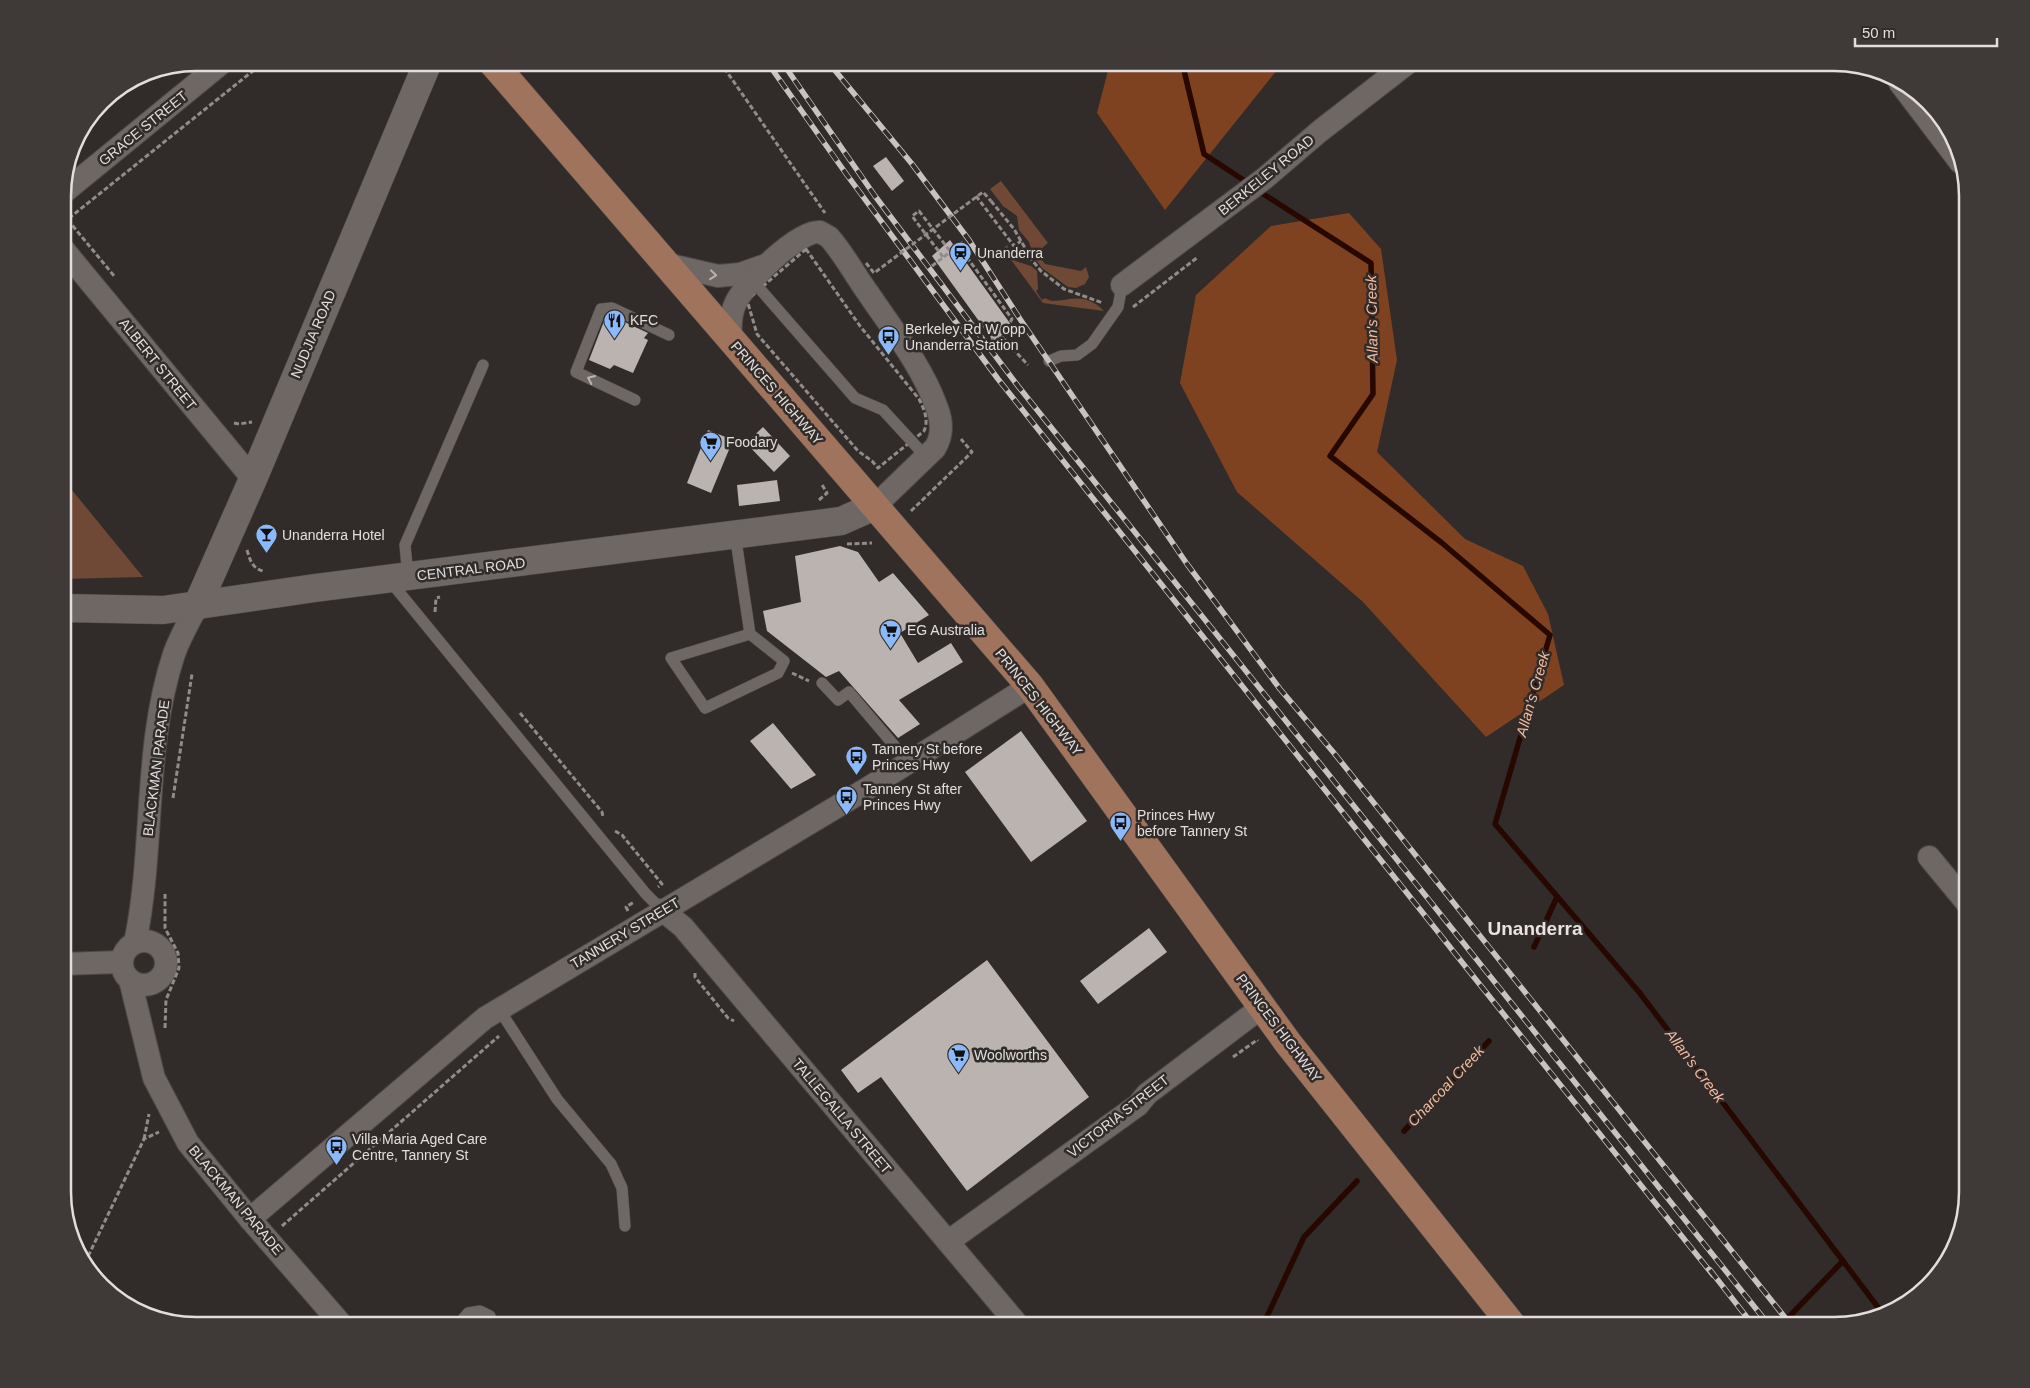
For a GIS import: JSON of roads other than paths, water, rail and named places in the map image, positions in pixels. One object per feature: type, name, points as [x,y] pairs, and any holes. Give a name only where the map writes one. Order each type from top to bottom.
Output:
[{"type":"main road","name":"NUDJIA ROAD","points":[[197,606],[253,479],[424,71]]},
{"type":"main road","name":"PRINCES HIGHWAY","points":[[500,71],[1030,686],[1262,1007],[1371,1149],[1505,1317]]},
{"type":"main road","name":"CENTRAL ROAD","points":[[72,608],[152,611],[197,606],[242,598],[841,521],[875,506]]},
{"type":"street","name":"GRACE STREET","points":[[72,186],[212,71]]},
{"type":"street","name":"BERKELEY ROAD","points":[[1122,285],[1241,197],[1320,131],[1397,71]]},
{"type":"street","points":[[1912,99],[1948,146]]},
{"type":"street","points":[[731,340],[730,324],[733,308],[740,296],[757,284],[810,233],[820,232],[832,240],[911,356],[928,386],[937,408],[941,429],[939,442],[927,458],[875,506]]},
{"type":"street","name":"ALBERT STREET","points":[[72,260],[253,479]]},
{"type":"street","points":[[666,264],[718,276],[740,274],[757,284]]},
{"type":"street","name":"BLACKMAN PARADE","points":[[143,942],[142,907],[150,797],[163,700],[174,656],[197,606]]},
{"type":"street","name":"TANNERY STREET","points":[[250,1219],[485,1018],[909,763],[1030,686]]},
{"type":"street","points":[[1929,857],[1959,892]]},
{"type":"street","name":"TALLEGALLA STREET","points":[[662,910],[683,927],[1011,1317]]},
{"type":"street","points":[[72,966],[134,976],[160,977],[165,966],[164,954],[161,949],[143,942],[125,951],[134,976]]},
{"type":"street","name":"BLACKMAN PARADE","points":[[134,976],[154,1032],[149,1065],[188,1143],[334,1317]]},
{"type":"street","name":"VICTORIA STREET","points":[[948,1241],[1138,1105],[1147,1094],[1262,1007]]},
{"type":"lane","points":[[757,284],[855,398],[883,410],[927,458]]},
{"type":"lane","points":[[1049,361],[1061,356],[1077,355],[1085,351],[1111,320],[1118,307],[1122,285]]},
{"type":"lane","points":[[635,400],[576,372],[601,309],[612,308],[669,335]]},
{"type":"lane","points":[[483,365],[405,545],[398,578],[646,894],[662,910]]},
{"type":"lane","points":[[735,534],[750,634],[784,662],[778,673],[705,708],[671,658],[750,634]]},
{"type":"lane","points":[[822,682],[838,700],[849,692],[909,763]]},
{"type":"lane","points":[[499,1009],[557,1098],[611,1164],[622,1188],[625,1226]]},
{"type":"lane","points":[[465,1317],[468,1313],[480,1311],[490,1316]]},
{"type":"waterway","name":"Allan's Creek","points":[[1184,71],[1204,154],[1248,183]]},
{"type":"waterway","name":"Allan's Creek","points":[[1257,190],[1371,263],[1373,394],[1330,456],[1442,543],[1550,635],[1495,824],[1639,992],[1843,1261],[1789,1317]]},
{"type":"waterway","name":"Charcoal Creek","points":[[1534,947],[1557,897]]},
{"type":"waterway","name":"Charcoal Creek","points":[[1404,1131],[1489,1041]]},
{"type":"waterway","name":"Charcoal Creek","points":[[1267,1317],[1304,1237],[1357,1181]]},
{"type":"waterway","points":[[1843,1261],[1879,1308]]},
{"type":"railway","points":[[773,71],[847,175],[998,379],[1713,1275]]},
{"type":"railway","points":[[788,71],[875,196],[1018,386],[1763,1317]]},
{"type":"railway","points":[[835,71],[912,164],[969,240],[1020,319],[1187,564],[1280,689],[1334,753],[1785,1317]]},
{"type":"railway","points":[[1710,1270],[1747,1317]]},
{"type":"place","name":"Unanderra","points":[[961,272]]},
{"type":"place","name":"KFC","points":[[614,339]]},
{"type":"place","name":"Berkeley Rd W opp Unanderra Station","points":[[889,356]]},
{"type":"place","name":"Foodary","points":[[710,461]]},
{"type":"place","name":"Unanderra Hotel","points":[[266,554]]},
{"type":"place","name":"EG Australia","points":[[891,649]]},
{"type":"place","name":"Tannery St before Princes Hwy","points":[[856,776]]},
{"type":"place","name":"Tannery St after Princes Hwy","points":[[847,816]]},
{"type":"place","name":"Princes Hwy before Tannery St","points":[[1121,842]]},
{"type":"place","name":"Woolworths","points":[[958,1074]]},
{"type":"place","name":"Villa Maria Aged Care Centre, Tannery St","points":[[336,1166]]},
{"type":"district","name":"Unanderra","points":[[1535,928]]}]
